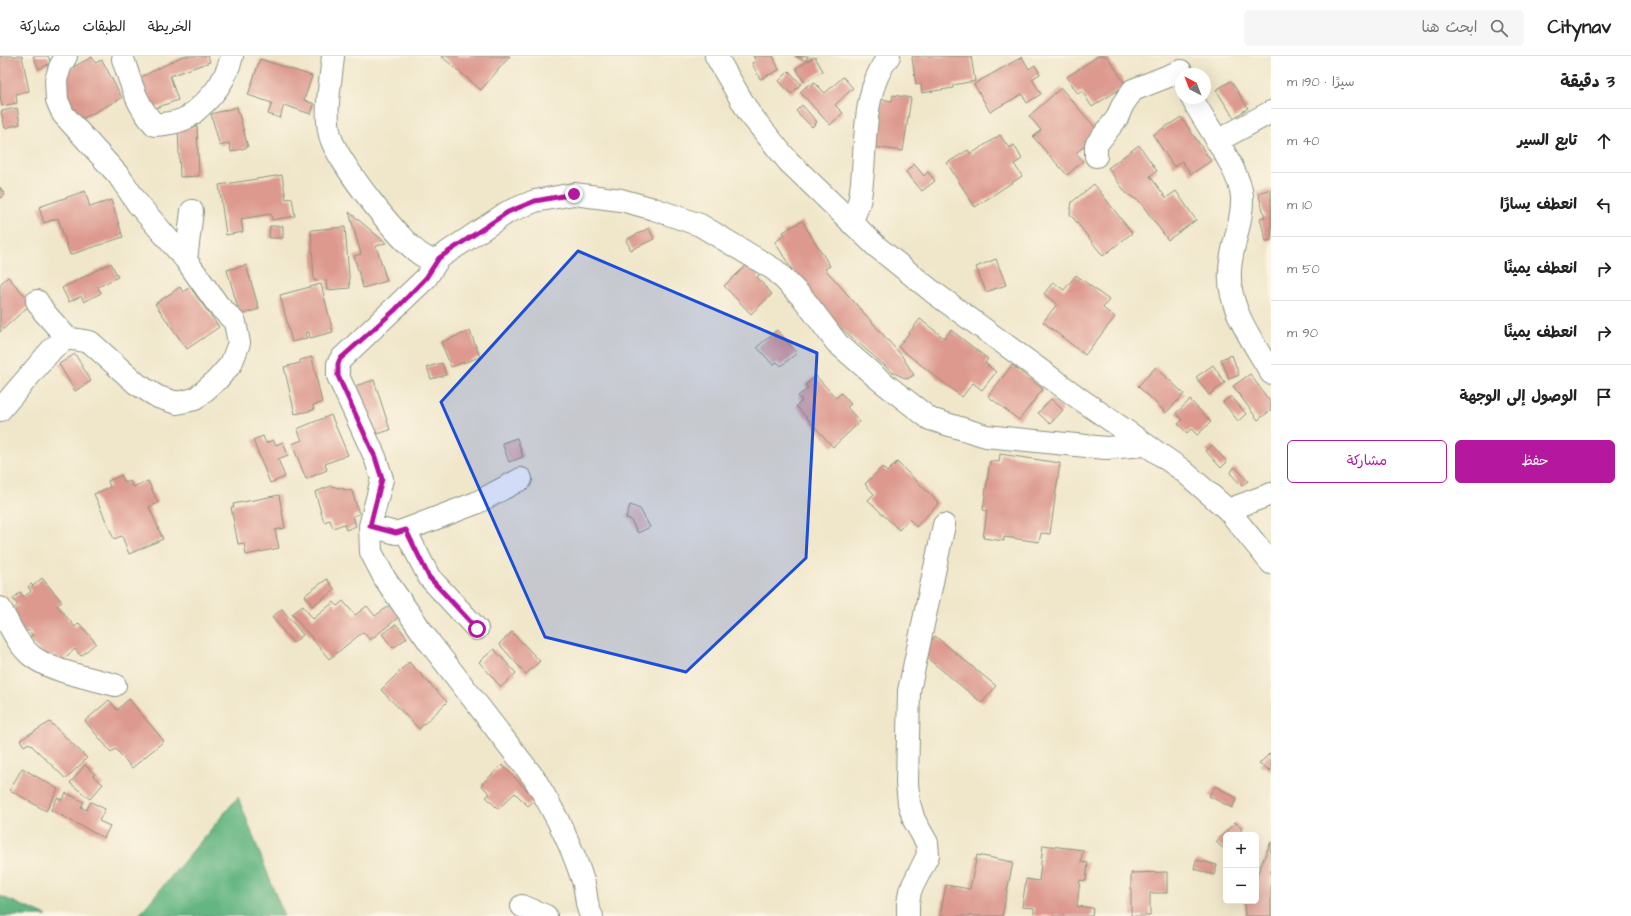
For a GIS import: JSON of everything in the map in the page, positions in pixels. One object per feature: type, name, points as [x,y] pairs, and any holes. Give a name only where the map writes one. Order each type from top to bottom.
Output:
[{"type":"street","points":[[37,301],[44,312],[67,338],[90,342],[137,384],[158,397],[177,403],[195,399],[231,364],[239,343],[235,322],[218,305],[186,260],[138,204],[119,176],[63,114],[57,100],[56,80],[60,67],[66,56]]},
{"type":"street","points":[[123,59],[138,102],[147,117],[155,125],[170,123],[188,117],[203,105],[217,90],[227,74],[232,56]]},
{"type":"street","points":[[333,56],[328,115],[330,136],[339,157],[356,182],[398,232],[419,253],[428,259],[439,258]]},
{"type":"street","points":[[716,56],[748,113],[788,161],[851,224],[877,247],[934,292],[1181,469],[1228,510],[1271,563]]},
{"type":"street","points":[[851,224],[860,198],[864,140],[871,100],[880,67],[888,56]]},
{"type":"street","points":[[1096,156],[1096,144],[1117,118],[1123,104],[1133,90],[1181,67]]},
{"type":"street","points":[[1196,104],[1218,141],[1238,181],[1243,197],[1230,269],[1230,293],[1246,330],[1271,373]]},
{"type":"street","points":[[1218,141],[1271,112]]},
{"type":"street","points":[[592,916],[589,912],[584,881],[546,797],[534,778],[430,644],[385,579],[371,552],[370,526],[382,479],[375,457],[338,376],[338,364],[348,351],[395,310],[426,278],[439,258],[508,212],[535,201],[574,194],[621,200],[654,209],[700,225],[775,270],[803,298],[838,343],[876,377],[930,419],[993,437],[1106,448],[1145,444]]},
{"type":"street","points":[[186,260],[192,211]]},
{"type":"street","points":[[0,410],[53,348],[67,338]]},
{"type":"street","points":[[370,526],[396,533],[406,530],[476,503],[521,479]]},
{"type":"street","points":[[1228,510],[1271,494]]},
{"type":"street","points":[[908,916],[910,891],[928,855],[927,843],[914,820],[909,803],[907,784],[909,691],[944,525]]},
{"type":"street","points":[[406,530],[429,577],[477,629]]},
{"type":"street","points":[[0,608],[16,637],[32,656],[46,665],[115,685]]},
{"type":"street","points":[[522,906],[546,916]]},
{"type":"highlighted area","points":[[578,251],[817,353],[806,558],[686,672],[545,637],[441,402]]},
{"type":"green space","points":[[238,797],[284,916],[138,916]]},
{"type":"green space","points":[[0,896],[47,916],[0,916]]},
{"type":"building","points":[[0,56],[22,56],[29,91],[16,94],[17,103],[2,106],[0,96]]},
{"type":"building","points":[[33,56],[48,56],[51,63],[39,69]]},
{"type":"building","points":[[183,56],[208,56],[210,62],[170,76],[178,100],[150,110],[139,78]]},
{"type":"building","points":[[441,56],[510,56],[481,90]]},
{"type":"building","points":[[753,56],[773,56],[779,70],[760,79],[752,63],[756,61]]},
{"type":"building","points":[[795,56],[808,56],[806,61]]},
{"type":"building","points":[[913,56],[971,56],[975,81],[953,85],[953,88],[922,93],[921,84],[916,85],[912,58]]},
{"type":"building","points":[[1098,56],[1107,56],[1126,85],[1092,107],[1082,91],[1078,94],[1067,77]]},
{"type":"building","points":[[92,57],[95,63],[102,60],[122,98],[78,121],[60,87],[60,74]]},
{"type":"building","points":[[815,57],[823,71],[804,82],[796,68]]},
{"type":"building","points":[[1022,57],[1029,69],[1035,65],[1040,74],[1032,79],[1041,94],[1027,103],[1022,94],[990,112],[974,84]]},
{"type":"building","points":[[260,59],[312,76],[304,100],[314,104],[311,114],[284,105],[280,118],[268,114],[272,103],[248,95]]},
{"type":"building","points":[[789,71],[801,84],[791,94],[779,81]]},
{"type":"building","points":[[843,77],[853,88],[835,105],[843,113],[830,125],[800,92],[809,84],[811,86],[814,82],[825,93]]},
{"type":"building","points":[[1231,81],[1248,108],[1234,118],[1216,90]]},
{"type":"building","points":[[1061,88],[1100,133],[1076,153],[1083,161],[1067,175],[1033,137],[1041,130],[1029,116]]},
{"type":"building","points":[[893,95],[911,98],[903,151],[873,147],[881,99],[892,101]]},
{"type":"building","points":[[802,105],[817,122],[812,127],[796,111]]},
{"type":"building","points":[[237,107],[248,147],[231,152],[229,143],[220,146],[211,114]]},
{"type":"building","points":[[17,108],[20,124],[5,128],[1,111]]},
{"type":"building","points":[[1181,117],[1211,161],[1191,174],[1182,161],[1174,167],[1153,135]]},
{"type":"building","points":[[178,127],[197,127],[199,176],[180,177]]},
{"type":"building","points":[[1000,135],[1009,148],[1014,145],[1022,159],[1014,164],[1022,176],[975,207],[947,163],[968,150],[971,154]]},
{"type":"building","points":[[1139,145],[1157,171],[1150,176],[1166,198],[1176,191],[1196,220],[1168,240],[1140,202],[1126,193],[1108,168]]},
{"type":"building","points":[[914,164],[924,176],[928,172],[935,181],[922,191],[906,172]]},
{"type":"building","points":[[282,175],[286,199],[292,198],[295,216],[272,220],[271,214],[241,219],[243,232],[226,235],[219,185]]},
{"type":"building","points":[[1094,184],[1132,233],[1103,256],[1070,214],[1072,202]]},
{"type":"building","points":[[0,187],[5,195],[0,198]]},
{"type":"building","points":[[1271,189],[1271,240],[1266,241],[1260,218],[1265,217],[1258,193]]},
{"type":"building","points":[[85,191],[90,207],[111,200],[123,237],[70,255],[58,218],[44,223],[39,207]]},
{"type":"building","points":[[349,212],[386,243],[376,246],[387,281],[363,288],[354,256],[361,254]]},
{"type":"building","points":[[802,221],[830,266],[825,269],[902,356],[914,375],[907,379],[892,372],[819,309],[806,293],[775,242],[785,235],[783,232]]},
{"type":"building","points":[[270,226],[283,226],[283,238],[269,238]]},
{"type":"building","points":[[345,227],[350,288],[327,290],[326,280],[314,281],[311,230]]},
{"type":"building","points":[[649,228],[654,239],[631,250],[626,240]]},
{"type":"building","points":[[996,259],[1006,285],[986,292],[976,267]]},
{"type":"building","points":[[750,262],[761,273],[757,277],[772,294],[751,314],[724,286]]},
{"type":"building","points":[[111,263],[118,277],[98,287],[101,293],[84,302],[81,296],[69,302],[62,288]]},
{"type":"building","points":[[246,265],[259,309],[240,315],[227,270]]},
{"type":"building","points":[[1076,275],[1109,300],[1103,308],[1115,317],[1085,355],[1043,322],[1057,304],[1044,294],[1053,282],[1064,290]]},
{"type":"building","points":[[8,277],[32,303],[0,332],[0,284]]},
{"type":"building","points":[[321,284],[333,332],[310,338],[309,332],[305,333],[307,338],[292,342],[280,295]]},
{"type":"building","points":[[180,287],[183,292],[190,287],[219,327],[187,349],[155,304]]},
{"type":"building","points":[[920,319],[944,338],[951,330],[988,359],[985,363],[996,372],[982,390],[973,383],[962,397],[898,347]]},
{"type":"building","points":[[777,330],[797,353],[781,366],[777,362],[773,365],[757,347]]},
{"type":"building","points":[[470,331],[480,357],[451,367],[441,342]]},
{"type":"building","points":[[75,354],[91,381],[75,391],[59,364]]},
{"type":"building","points":[[1232,355],[1239,375],[1229,379],[1221,359]]},
{"type":"building","points":[[312,357],[322,403],[313,405],[314,410],[295,414],[284,367],[300,363],[300,360]]},
{"type":"building","points":[[442,363],[446,375],[431,379],[427,367]]},
{"type":"building","points":[[1012,365],[1043,389],[1019,420],[988,396]]},
{"type":"building","points":[[1213,365],[1225,383],[1209,395],[1196,377]]},
{"type":"building","points":[[1156,367],[1184,394],[1166,413],[1138,386]]},
{"type":"building","points":[[1250,374],[1271,403],[1271,410],[1258,420],[1233,386]]},
{"type":"building","points":[[816,376],[836,398],[841,393],[851,404],[847,407],[860,422],[833,447],[796,406],[802,401],[798,396],[808,388],[805,385]]},
{"type":"building","points":[[374,380],[390,430],[368,437],[352,387]]},
{"type":"building","points":[[1231,396],[1246,414],[1238,421],[1223,402]]},
{"type":"building","points":[[1051,399],[1063,410],[1050,424],[1038,413]]},
{"type":"building","points":[[1190,400],[1211,422],[1197,435],[1191,429],[1187,433],[1178,424],[1182,420],[1176,413]]},
{"type":"building","points":[[331,415],[348,455],[325,464],[327,470],[306,479],[292,444],[302,440],[297,429]]},
{"type":"building","points":[[263,436],[266,443],[273,440],[276,445],[283,442],[288,455],[278,459],[285,477],[270,483],[253,440]]},
{"type":"building","points":[[517,438],[523,457],[509,462],[502,443]]},
{"type":"building","points":[[1212,445],[1227,462],[1221,468],[1206,451]]},
{"type":"building","points":[[1000,454],[1060,463],[1050,534],[1041,533],[1039,542],[1004,537],[1004,541],[983,538],[987,511],[983,510],[990,461],[999,462]]},
{"type":"building","points":[[897,462],[939,503],[916,527],[909,519],[899,530],[868,500],[874,494],[865,484],[882,467],[887,472]]},
{"type":"building","points":[[1235,467],[1248,481],[1242,486],[1230,473]]},
{"type":"building","points":[[121,475],[125,483],[130,481],[133,487],[148,481],[158,503],[149,507],[163,539],[129,554],[122,536],[114,539],[94,494],[110,487],[108,481]]},
{"type":"building","points":[[331,486],[352,491],[359,514],[353,516],[356,526],[346,530],[344,524],[333,528],[330,520],[324,522],[315,492]]},
{"type":"building","points":[[279,495],[285,528],[275,530],[279,548],[246,555],[244,543],[238,544],[231,507],[234,507],[233,504]]},
{"type":"building","points":[[630,505],[640,509],[650,527],[638,533],[630,519],[626,518]]},
{"type":"building","points":[[42,578],[62,602],[57,605],[75,627],[79,623],[96,643],[81,656],[75,649],[61,661],[55,654],[49,659],[27,639],[33,635],[28,630],[23,635],[11,620],[16,615],[12,610],[18,605],[13,599],[20,592],[24,597],[31,591],[28,587],[31,584],[33,586]]},
{"type":"building","points":[[327,579],[335,590],[312,606],[305,595]]},
{"type":"building","points":[[343,601],[355,615],[367,606],[375,616],[390,605],[399,617],[370,640],[363,632],[329,659],[292,614],[303,606],[313,619],[334,602],[337,606]]},
{"type":"building","points":[[282,609],[303,635],[293,643],[272,617]]},
{"type":"building","points":[[396,624],[407,638],[393,648],[382,634]]},
{"type":"building","points":[[512,632],[540,661],[526,674],[499,644]]},
{"type":"building","points":[[935,636],[996,686],[982,703],[921,653]]},
{"type":"building","points":[[494,649],[516,673],[501,687],[479,662]]},
{"type":"building","points":[[409,662],[447,702],[419,729],[381,690]]},
{"type":"building","points":[[129,699],[164,741],[132,768],[116,749],[111,752],[85,721],[109,700],[117,710]]},
{"type":"building","points":[[50,722],[87,758],[66,779],[29,743],[24,746],[20,740]]},
{"type":"building","points":[[1271,752],[1271,771],[1259,764]]},
{"type":"building","points":[[85,765],[95,774],[93,776],[103,784],[90,799],[70,783]]},
{"type":"building","points":[[502,765],[536,799],[528,806],[515,793],[498,809],[486,797],[490,794],[481,785]]},
{"type":"building","points":[[22,768],[58,789],[46,811],[10,790]]},
{"type":"building","points":[[1215,786],[1237,798],[1232,808],[1209,796]]},
{"type":"building","points":[[66,793],[84,802],[81,807],[86,810],[91,802],[105,809],[99,821],[110,826],[104,838],[51,810],[57,798],[62,800]]},
{"type":"building","points":[[1235,822],[1242,829],[1240,832],[1226,832]]},
{"type":"building","points":[[1223,835],[1223,848],[1216,842]]},
{"type":"building","points":[[1271,842],[1271,916],[1245,916],[1244,904],[1259,904],[1259,870]]},
{"type":"building","points":[[1043,845],[1083,850],[1081,862],[1088,863],[1086,881],[1080,880],[1077,906],[1093,908],[1092,916],[1034,916],[1034,908],[1022,907],[1026,879],[1039,881]]},
{"type":"building","points":[[977,855],[1013,862],[1002,916],[940,916],[946,885],[970,889]]},
{"type":"building","points":[[1196,860],[1217,865],[1214,875],[1194,869]]},
{"type":"building","points":[[1167,872],[1167,893],[1150,893],[1150,916],[1131,916],[1131,873]]},
{"type":"route","points":[[477,629],[429,577],[406,530],[396,533],[370,526],[381,489],[382,479],[375,457],[338,376],[338,364],[340,359],[348,351],[395,310],[426,278],[432,271],[439,258],[508,212],[535,201],[574,194]]}]
